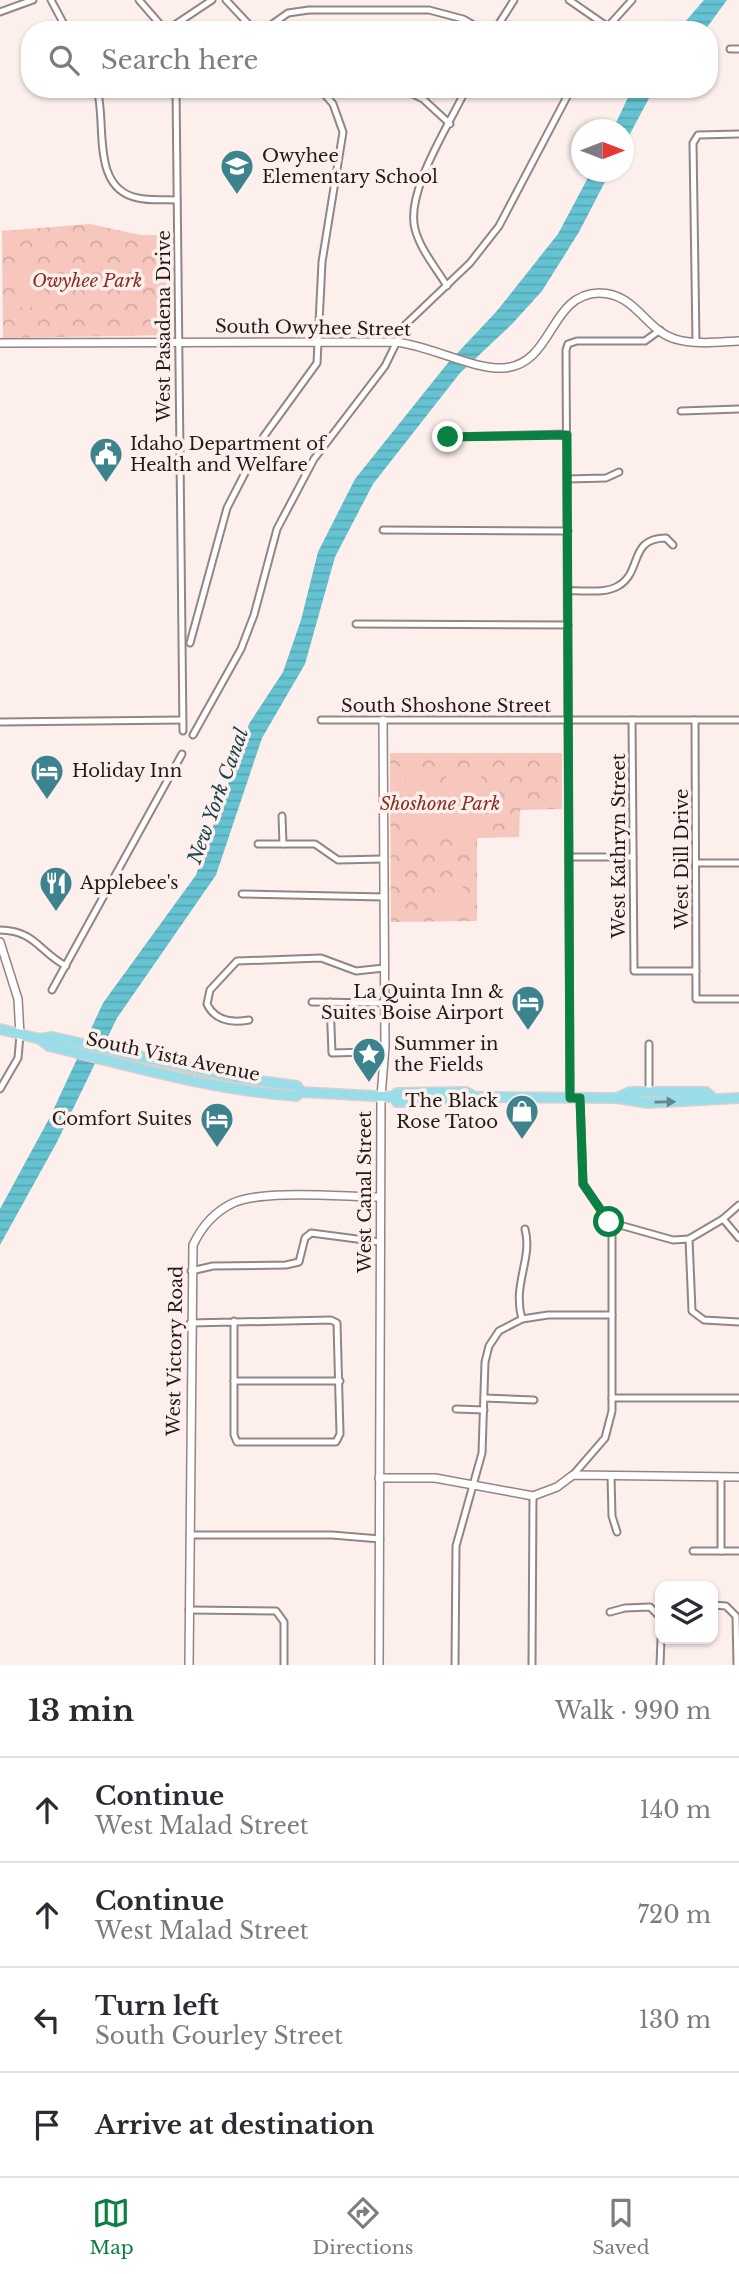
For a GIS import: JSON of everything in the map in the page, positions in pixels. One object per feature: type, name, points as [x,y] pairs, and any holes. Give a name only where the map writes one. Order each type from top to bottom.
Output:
[{"type":"main road","name":"South Vista Avenue","points":[[0,1029],[79,1054],[265,1093],[296,1096],[301,1092],[381,1097],[393,1097],[397,1093],[466,1092],[475,1097],[617,1098],[648,1103],[705,1102],[713,1098],[739,1098]]},
{"type":"main road","name":"South Vista Avenue","points":[[40,1040],[52,1037],[83,1043],[239,1078],[297,1086],[301,1092]]},
{"type":"main road","name":"South Vista Avenue","points":[[617,1098],[630,1092],[706,1092],[713,1098]]},
{"type":"street","points":[[0,12],[33,0]]},
{"type":"street","points":[[51,0],[62,21]]},
{"type":"street","points":[[139,0],[158,21]]},
{"type":"street","points":[[180,21],[212,0]]},
{"type":"street","points":[[226,0],[246,21]]},
{"type":"street","points":[[501,21],[514,0]]},
{"type":"street","points":[[569,0],[597,21]]},
{"type":"street","points":[[612,21],[632,0]]},
{"type":"street","points":[[277,21],[288,13],[322,10],[429,10],[466,21]]},
{"type":"street","points":[[730,49],[739,49]]},
{"type":"street","points":[[99,98],[103,157],[111,181],[139,199],[177,200]]},
{"type":"street","name":"West Pasadena Drive","points":[[176,98],[183,731]]},
{"type":"street","points":[[190,643],[228,508],[264,436],[317,363],[322,262],[343,132],[340,118],[326,98]]},
{"type":"street","points":[[422,98],[450,124]]},
{"type":"street","points":[[447,286],[423,248],[415,229],[414,214],[420,186],[462,98]]},
{"type":"street","points":[[193,735],[241,649],[254,615],[277,529],[324,444],[385,366],[405,326],[470,263],[499,226],[566,98]]},
{"type":"street","points":[[696,342],[693,143],[695,136],[739,134]]},
{"type":"street","name":"South Owyhee Street","points":[[0,343],[395,342],[418,345],[503,368],[528,360],[540,350],[568,306],[588,295],[613,295],[629,301],[673,339],[696,342],[739,341]]},
{"type":"street","points":[[379,1478],[435,1478],[533,1496],[556,1488],[573,1475],[604,1438],[610,1421],[612,1236],[609,1222],[583,1184],[575,1098],[569,857],[568,344],[577,341],[645,341],[660,330]]},
{"type":"street","points":[[681,411],[739,410]]},
{"type":"street","points":[[448,437],[567,435]]},
{"type":"street","points":[[567,479],[606,478],[619,472]]},
{"type":"street","points":[[383,530],[568,531]]},
{"type":"street","points":[[568,590],[614,588],[628,577],[644,544],[656,538],[666,538],[674,545]]},
{"type":"street","points":[[356,624],[568,625]]},
{"type":"street","points":[[0,722],[182,720]]},
{"type":"street","name":"South Shoshone Street","points":[[321,720],[739,720]]},
{"type":"street","name":"West Canal Street","points":[[379,1665],[380,1196],[381,1097],[385,1046],[383,720]]},
{"type":"street","name":"West Kathryn Street","points":[[632,720],[634,971],[696,971]]},
{"type":"street","name":"West Dill Drive","points":[[695,720],[696,999],[739,999]]},
{"type":"street","points":[[52,990],[181,754]]},
{"type":"street","points":[[282,816],[283,844]]},
{"type":"street","points":[[258,844],[315,844],[338,860],[383,859]]},
{"type":"street","points":[[569,857],[633,857]]},
{"type":"street","points":[[696,863],[739,863]]},
{"type":"street","points":[[242,894],[384,897]]},
{"type":"street","points":[[0,930],[25,933],[36,940],[50,957],[66,966]]},
{"type":"street","points":[[0,942],[18,999],[20,1035],[18,1058],[0,1089]]},
{"type":"street","points":[[250,1020],[236,1022],[219,1018],[207,1004],[210,990],[229,966],[237,961],[321,958],[356,971],[384,968]]},
{"type":"street","points":[[312,1002],[384,1003]]},
{"type":"street","points":[[330,1003],[332,1053],[369,1052],[385,1046]]},
{"type":"street","points":[[649,1044],[649,1092]]},
{"type":"street","name":"West Victory Road","points":[[189,1665],[190,1322],[193,1245],[201,1227],[234,1202],[259,1197],[380,1196]]},
{"type":"street","points":[[609,1222],[674,1240],[689,1239],[723,1219],[739,1205]]},
{"type":"street","points":[[723,1219],[739,1238]]},
{"type":"street","points":[[522,1319],[518,1284],[528,1245],[524,1229]]},
{"type":"street","points":[[191,1271],[213,1266],[286,1265],[299,1262],[305,1238],[311,1233],[380,1242]]},
{"type":"street","points":[[689,1239],[692,1311],[704,1320],[739,1322]]},
{"type":"street","points":[[455,1665],[456,1546],[482,1453],[485,1362],[489,1346],[499,1331],[522,1319],[548,1315],[612,1315]]},
{"type":"street","points":[[190,1322],[234,1321],[331,1320],[337,1323],[340,1434],[336,1442],[237,1441],[234,1435],[234,1321]]},
{"type":"street","points":[[234,1381],[340,1381]]},
{"type":"street","points":[[484,1398],[534,1399]]},
{"type":"street","points":[[612,1398],[739,1398]]},
{"type":"street","points":[[456,1409],[484,1410]]},
{"type":"street","points":[[573,1475],[739,1477]]},
{"type":"street","points":[[611,1476],[612,1516],[617,1532]]},
{"type":"street","points":[[721,1477],[721,1551]]},
{"type":"street","points":[[532,1665],[533,1496]]},
{"type":"street","points":[[190,1535],[332,1535],[380,1539]]},
{"type":"street","points":[[693,1551],[739,1551]]},
{"type":"street","points":[[718,1605],[726,1606],[734,1612],[738,1622],[737,1665]]},
{"type":"street","points":[[610,1612],[625,1608],[650,1608],[655,1612]]},
{"type":"street","points":[[190,1610],[271,1610],[280,1613],[284,1622],[284,1665]]},
{"type":"street","points":[[660,1665],[661,1644]]},
{"type":"green space","name":"Owyhee Park","points":[[90,224],[140,235],[170,235],[172,335],[3,338],[2,231]]},
{"type":"green space","points":[[18,269],[40,269],[41,280],[18,280]]},
{"type":"green space","points":[[18,283],[41,283],[41,293],[18,294]]},
{"type":"green space","points":[[18,297],[41,297],[41,307],[18,308]]},
{"type":"green space","points":[[41,310],[41,321],[18,321],[18,311]]},
{"type":"green space","name":"Shoshone Park","points":[[390,753],[562,753],[562,809],[520,810],[519,837],[477,838],[477,921],[391,922]]},
{"type":"green space","points":[[406,775],[440,775],[440,829],[405,829]]},
{"type":"green space","points":[[446,776],[481,776],[480,830],[445,830]]},
{"type":"green space","points":[[440,885],[463,885],[463,896],[440,896]]},
{"type":"green space","points":[[463,899],[463,910],[440,910],[440,900]]},
{"type":"green space","points":[[114,1054],[274,1089],[211,1080],[113,1057]]},
{"type":"water","points":[[704,0],[727,0],[712,21],[686,21]]},
{"type":"water","points":[[628,98],[649,98],[634,126],[634,119],[618,119]]},
{"type":"water","points":[[586,182],[605,182],[579,232],[542,291],[512,324],[460,373],[373,484],[335,557],[305,664],[262,738],[216,875],[117,1018],[57,1142],[0,1245],[0,1209],[50,1117],[103,1003],[196,875],[249,724],[283,672],[301,620],[318,552],[355,479],[447,364],[496,312],[558,234]]},
{"type":"place","name":"Owyhee Elementary School","points":[[237,196]]},
{"type":"place","name":"Idaho Department of Health and Welfare","points":[[106,484]]},
{"type":"place","name":"Holiday Inn","points":[[47,801]]},
{"type":"place","name":"Applebee's","points":[[56,913]]},
{"type":"place","name":"La Quinta Inn & Suites Boise Airport","points":[[528,1032]]},
{"type":"place","name":"Summer in the Fields","points":[[369,1084]]},
{"type":"place","name":"The Black Rose Tatoo","points":[[522,1141]]},
{"type":"place","name":"Comfort Suites","points":[[217,1149]]},
{"type":"route","points":[[448,437],[567,435],[570,1098],[580,1098],[580,1170],[583,1184],[609,1222]]},
{"type":"water label","name":"New York Canal","points":[[218,796]]}]
